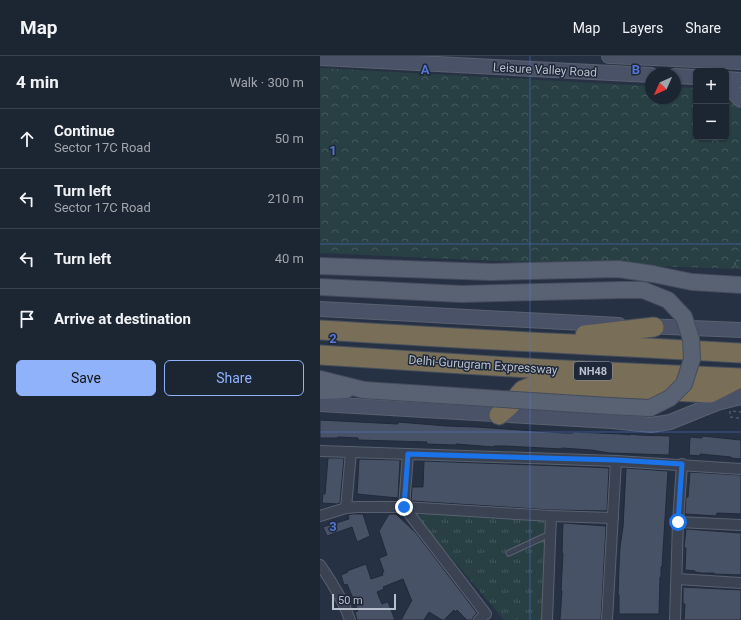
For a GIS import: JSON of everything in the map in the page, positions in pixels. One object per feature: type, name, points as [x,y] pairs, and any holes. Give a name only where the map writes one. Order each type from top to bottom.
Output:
[{"type":"highway","points":[[536,341],[654,327]]},
{"type":"highway","name":"Delhi-Gurugram Expressway","points":[[320,330],[741,353]]},
{"type":"highway","name":"Delhi-Gurugram Expressway","points":[[320,355],[544,369],[740,378]]},
{"type":"highway","points":[[499,415],[523,390],[538,384],[710,393],[740,378]]},
{"type":"main road","name":"Leisure Valley Road","points":[[609,56],[644,66]]},
{"type":"main road","name":"Leisure Valley Road","points":[[327,57],[644,66],[741,62]]},
{"type":"main road","points":[[681,77],[693,78]]},
{"type":"main road","points":[[729,79],[741,80]]},
{"type":"main road","points":[[729,87],[741,100]]},
{"type":"main road","points":[[320,266],[491,272],[618,269],[692,282],[741,285]]},
{"type":"main road","points":[[320,287],[461,294],[643,290],[668,300],[684,317],[691,339],[692,359],[684,384],[670,398],[650,408],[364,390],[320,391]]},
{"type":"main road","points":[[320,309],[654,327],[738,327]]},
{"type":"main road","points":[[320,379],[364,390]]},
{"type":"main road","points":[[320,404],[611,421],[651,425],[670,422],[717,403],[741,397]]},
{"type":"street","points":[[320,451],[616,460],[741,468]]},
{"type":"street","points":[[346,508],[351,452]]},
{"type":"street","points":[[408,454],[404,507],[484,618]]},
{"type":"street","points":[[607,620],[616,460]]},
{"type":"street","points":[[675,620],[678,522],[682,464]]},
{"type":"street","points":[[320,516],[346,508],[404,507],[551,516],[613,518]]},
{"type":"street","points":[[547,620],[551,516]]},
{"type":"street","points":[[678,522],[741,525]]},
{"type":"street","points":[[320,565],[330,579],[346,608],[350,620]]},
{"type":"street","points":[[676,579],[741,583]]},
{"type":"lane","points":[[509,553],[550,534]]},
{"type":"path","points":[[735,264],[735,260],[741,261]]},
{"type":"path","points":[[739,418],[730,417],[730,411],[741,412]]},
{"type":"green space","points":[[320,68],[645,86],[645,104],[681,104],[681,87],[693,88],[693,140],[729,140],[729,97],[741,111],[741,269],[497,261],[320,253]]},
{"type":"green space","points":[[411,510],[545,516],[543,620],[504,620]]},
{"type":"building","points":[[320,420],[398,424],[398,422],[564,433],[573,432],[670,436],[669,455],[610,453],[562,448],[426,444],[427,442],[358,440],[358,438],[338,437],[320,438]]},
{"type":"building","points":[[702,436],[741,440],[741,459],[700,454],[700,456],[689,455],[690,437],[702,438]]},
{"type":"building","points":[[328,458],[344,458],[340,503],[337,504],[322,503],[323,494],[325,494]]},
{"type":"building","points":[[359,459],[400,460],[398,498],[357,494]]},
{"type":"building","points":[[424,461],[609,468],[607,511],[551,510],[411,501],[412,487],[423,487]]},
{"type":"building","points":[[626,468],[668,471],[662,567],[660,577],[659,614],[619,614],[619,566],[623,527]]},
{"type":"building","points":[[690,472],[741,475],[741,514],[717,513],[716,516],[685,514]]},
{"type":"building","points":[[363,514],[370,536],[357,542],[352,527],[327,536],[323,527],[349,519],[348,515]]},
{"type":"building","points":[[389,514],[396,514],[416,533],[477,613],[473,617],[473,620],[467,620],[457,610],[455,612],[454,610],[444,620],[429,612],[424,620],[401,620],[412,600],[403,579],[383,587],[384,589],[377,592],[382,604],[388,602],[395,620],[357,620],[355,612],[358,611],[347,584],[344,585],[341,575],[348,572],[347,571],[366,564],[371,579],[383,575],[382,572],[384,572],[379,558],[387,555],[379,531]]},
{"type":"building","points":[[563,523],[606,526],[601,620],[560,620]]},
{"type":"building","points":[[686,529],[741,533],[741,575],[702,573],[685,570],[686,548],[684,548]]},
{"type":"building","points":[[683,587],[741,590],[741,620],[684,620],[685,604],[683,604]]},
{"type":"route","points":[[404,507],[408,454],[616,460],[682,464],[678,522]]}]
